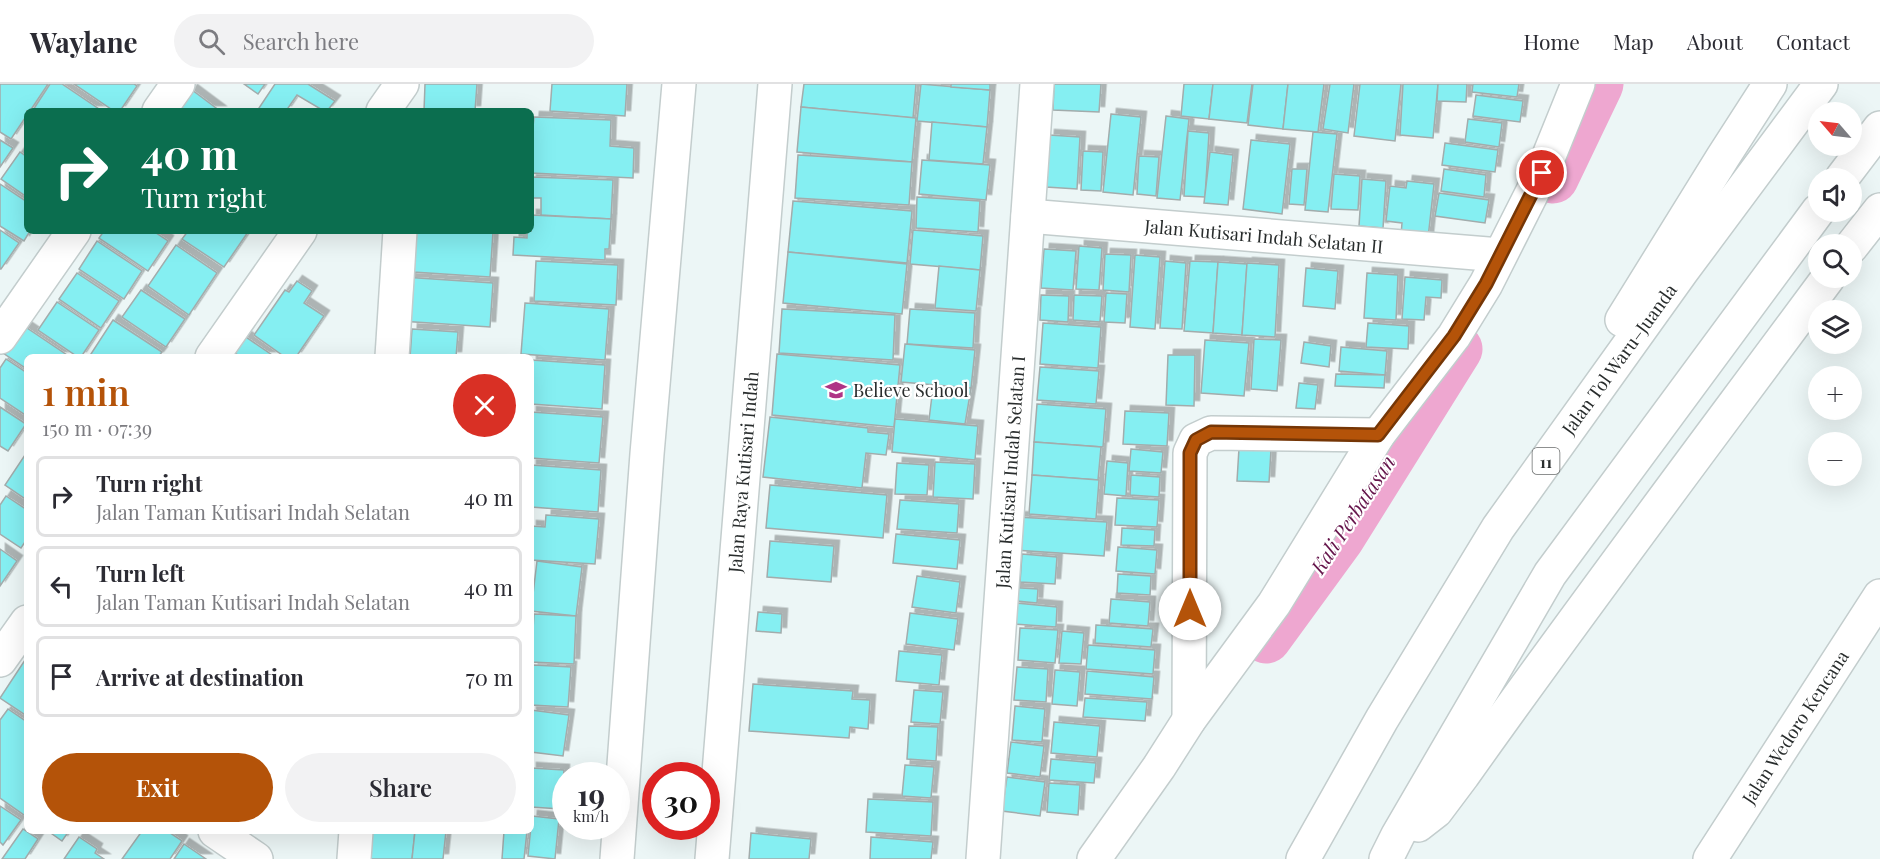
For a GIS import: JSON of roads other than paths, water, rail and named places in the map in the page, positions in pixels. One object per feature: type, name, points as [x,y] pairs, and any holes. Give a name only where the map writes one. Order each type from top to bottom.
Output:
[{"type":"main road","points":[[161,108],[178,84]]},
{"type":"main road","points":[[385,108],[402,84]]},
{"type":"main road","points":[[409,108],[411,84]]},
{"type":"main road","points":[[617,859],[647,454],[679,84]]},
{"type":"main road","name":"Jalan Raya Kutisari Indah","points":[[712,859],[775,84]]},
{"type":"main road","name":"Jalan Kutisari Indah Selatan I","points":[[983,859],[1037,84]]},
{"type":"main road","points":[[1094,859],[1160,767],[1189,720],[1274,604],[1378,435],[1454,336],[1486,284],[1542,173],[1578,84]]},
{"type":"main road","points":[[1498,528],[1627,313],[1770,84]]},
{"type":"main road","name":"Jalan Tol Waru–Juanda","points":[[1303,859],[1382,719],[1498,528],[1682,271],[1821,84]]},
{"type":"main road","points":[[1850,168],[1880,128]]},
{"type":"main road","points":[[1861,234],[1880,210]]},
{"type":"main road","name":"Jalan Kutisari Indah Selatan II","points":[[1028,216],[1500,255]]},
{"type":"main road","points":[[1392,847],[1550,574],[1810,222]]},
{"type":"main road","points":[[0,337],[72,234]]},
{"type":"main road","points":[[214,354],[298,234]]},
{"type":"main road","points":[[392,354],[400,234]]},
{"type":"main road","points":[[1392,847],[1422,823],[1443,802],[1628,545],[1821,288]]},
{"type":"main road","points":[[1189,720],[1190,453],[1196,440],[1211,432],[1378,435]]},
{"type":"main road","name":"Jalan Wedoro Kencana","points":[[1710,859],[1880,596]]},
{"type":"main road","points":[[0,660],[24,626]]},
{"type":"main road","points":[[219,834],[256,859]]},
{"type":"main road","points":[[354,859],[356,834]]},
{"type":"waterway","name":"Kali Perbatasan","points":[[1553,178],[1598,84]]},
{"type":"waterway","name":"Kali Perbatasan","points":[[1266,638],[1339,538],[1457,349]]},
{"type":"place","name":"Believe School","points":[[836,390]]}]
